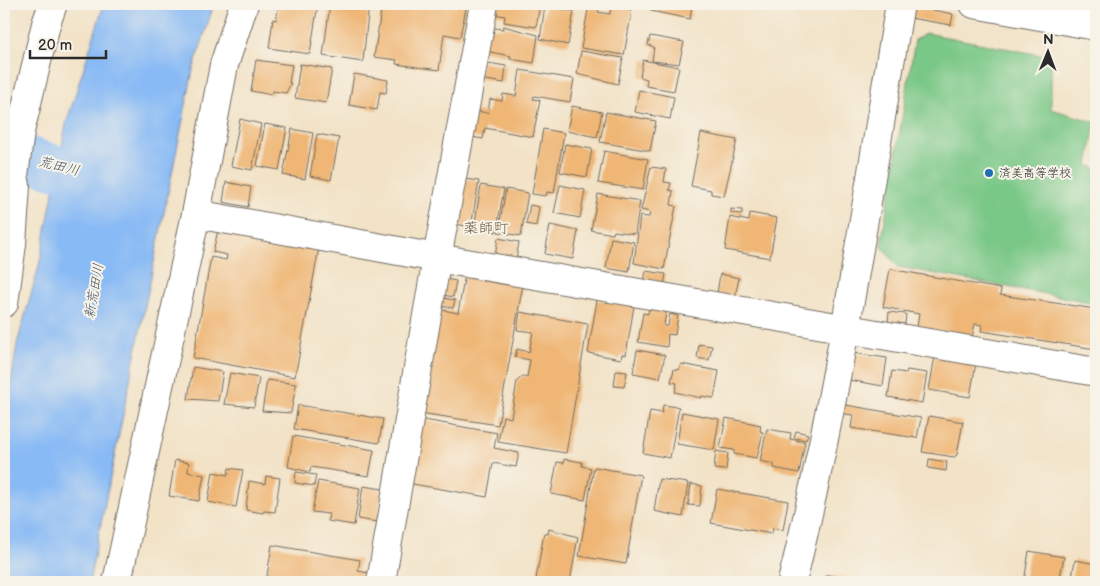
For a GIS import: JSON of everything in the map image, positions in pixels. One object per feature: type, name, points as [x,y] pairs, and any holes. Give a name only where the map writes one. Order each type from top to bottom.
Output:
[{"type":"street","points":[[4,304],[12,244],[10,184],[14,175],[14,116],[53,4]]},
{"type":"street","points":[[117,582],[196,214],[224,65],[244,4]]},
{"type":"street","points":[[381,582],[437,258],[484,4]]},
{"type":"street","points":[[792,582],[809,514],[845,327],[900,4]]},
{"type":"street","points":[[974,4],[1096,26]]},
{"type":"street","points":[[196,214],[437,258],[845,327],[1096,372]]},
{"type":"green space","name":"済美高等学校","points":[[926,33],[1051,57],[1051,109],[1095,122],[1088,165],[1096,169],[1096,303],[898,267],[881,245],[915,40]]},
{"type":"water","name":"新荒田川","points":[[104,4],[214,4],[193,70],[89,582],[4,582],[4,430],[17,344],[40,262],[66,124]]},
{"type":"building","points":[[279,4],[318,4],[310,54],[269,48],[273,19],[276,20]]},
{"type":"building","points":[[330,4],[369,4],[363,62],[323,56]]},
{"type":"building","points":[[382,4],[467,4],[460,37],[444,34],[439,70],[396,64],[397,60],[374,57]]},
{"type":"building","points":[[490,4],[540,4],[536,27],[504,22],[505,16],[488,13]]},
{"type":"building","points":[[589,4],[600,4],[598,12],[610,14],[611,6],[632,10],[624,55],[581,48]]},
{"type":"building","points":[[652,4],[692,4],[690,19],[651,11]]},
{"type":"building","points":[[545,6],[574,11],[568,45],[540,39]]},
{"type":"building","points":[[913,6],[953,14],[951,25],[910,18]]},
{"type":"building","points":[[503,26],[538,35],[534,63],[510,59],[511,56],[480,50],[486,27],[503,29]]},
{"type":"building","points":[[650,36],[684,42],[679,64],[652,61],[654,47],[648,45]]},
{"type":"building","points":[[581,51],[623,58],[618,84],[577,74]]},
{"type":"building","points":[[256,60],[292,65],[289,83],[291,83],[286,93],[273,91],[272,95],[251,91]]},
{"type":"building","points":[[643,60],[679,67],[674,91],[646,86],[647,79],[640,77]]},
{"type":"building","points":[[482,62],[506,66],[504,83],[480,79]]},
{"type":"building","points":[[300,64],[332,69],[326,103],[295,98]]},
{"type":"building","points":[[520,70],[574,79],[570,102],[534,96],[533,99],[540,100],[533,137],[485,128],[483,139],[466,136],[470,110],[488,113],[490,99],[502,101],[503,94],[516,96]]},
{"type":"building","points":[[354,74],[388,80],[386,93],[380,92],[377,110],[349,105]]},
{"type":"building","points":[[639,90],[674,97],[670,119],[635,112]]},
{"type":"building","points":[[572,106],[602,112],[597,137],[567,131]]},
{"type":"building","points":[[606,112],[656,121],[650,151],[600,142]]},
{"type":"building","points":[[240,119],[261,124],[252,170],[231,166]]},
{"type":"building","points":[[265,124],[287,128],[279,170],[257,166]]},
{"type":"building","points":[[292,129],[313,133],[305,179],[283,175]]},
{"type":"building","points":[[543,129],[564,133],[554,193],[547,192],[546,196],[532,194]]},
{"type":"building","points":[[701,133],[737,140],[724,196],[711,194],[711,190],[691,186]]},
{"type":"building","points":[[317,134],[339,138],[331,180],[310,176]]},
{"type":"building","points":[[565,144],[592,149],[587,177],[560,172]]},
{"type":"building","points":[[604,151],[648,159],[643,190],[598,183]]},
{"type":"building","points":[[651,167],[666,169],[664,182],[671,183],[669,190],[673,191],[671,205],[676,206],[664,269],[634,263],[640,216],[649,217],[650,212],[641,210]]},
{"type":"building","points":[[458,178],[479,181],[471,227],[450,223]]},
{"type":"building","points":[[226,182],[251,187],[248,207],[223,202]]},
{"type":"building","points":[[481,185],[504,189],[496,232],[474,228]]},
{"type":"building","points":[[560,185],[585,190],[580,218],[554,213]]},
{"type":"building","points":[[506,189],[528,193],[521,236],[498,232]]},
{"type":"building","points":[[598,194],[640,201],[635,234],[614,231],[613,234],[591,230]]},
{"type":"building","points":[[530,205],[539,207],[536,226],[526,224]]},
{"type":"building","points":[[731,209],[742,210],[742,214],[731,213]]},
{"type":"building","points":[[750,213],[777,218],[770,258],[725,250],[730,217],[749,221]]},
{"type":"building","points":[[550,225],[578,231],[573,259],[545,254]]},
{"type":"building","points":[[218,230],[319,248],[295,377],[193,358],[211,257],[226,260],[227,255],[213,252]]},
{"type":"building","points":[[498,238],[519,242],[516,260],[495,256]]},
{"type":"building","points":[[611,238],[634,242],[629,272],[606,268]]},
{"type":"building","points":[[890,269],[1001,289],[1000,295],[1096,309],[1096,349],[981,331],[982,325],[975,324],[972,337],[917,327],[919,314],[883,307]]},
{"type":"building","points":[[646,271],[666,274],[664,285],[644,282]]},
{"type":"building","points":[[465,274],[523,284],[498,425],[420,413],[438,309],[458,313]]},
{"type":"building","points":[[720,274],[739,278],[735,297],[717,294]]},
{"type":"building","points":[[446,279],[456,281],[453,297],[443,295]]},
{"type":"building","points":[[443,298],[455,300],[453,308],[441,306]]},
{"type":"building","points":[[597,300],[634,306],[626,355],[622,354],[621,359],[588,353]]},
{"type":"building","points":[[649,308],[666,311],[664,326],[668,326],[670,314],[678,316],[675,335],[668,334],[667,347],[638,342],[643,313],[648,314]]},
{"type":"building","points":[[520,312],[588,324],[566,453],[498,442],[503,416],[511,418],[517,381],[523,376],[527,377],[530,360],[515,357],[517,349],[529,352],[533,332],[517,330]]},
{"type":"building","points":[[889,312],[906,314],[905,324],[888,322]]},
{"type":"building","points":[[699,344],[712,346],[709,360],[697,358]]},
{"type":"building","points":[[637,350],[665,355],[660,378],[633,373]]},
{"type":"building","points":[[853,353],[887,358],[883,386],[849,380]]},
{"type":"building","points":[[935,356],[976,363],[970,397],[929,390]]},
{"type":"building","points":[[681,364],[719,371],[714,398],[701,396],[701,398],[675,392],[677,383],[671,382],[674,369],[679,370]]},
{"type":"building","points":[[193,367],[223,372],[218,401],[188,399]]},
{"type":"building","points":[[907,370],[927,373],[922,403],[888,397],[892,371],[906,373]]},
{"type":"building","points":[[616,371],[627,372],[624,387],[614,386]]},
{"type":"building","points":[[230,373],[259,378],[254,407],[224,404]]},
{"type":"building","points":[[267,380],[296,384],[291,413],[262,411]]},
{"type":"building","points":[[840,404],[921,418],[917,438],[851,428],[853,415],[838,413]]},
{"type":"building","points":[[298,405],[383,419],[379,443],[294,429]]},
{"type":"building","points":[[663,405],[679,407],[670,458],[643,453],[650,411],[662,413]]},
{"type":"building","points":[[682,412],[719,419],[714,450],[677,444]]},
{"type":"building","points":[[929,416],[963,422],[957,455],[954,457],[922,452]]},
{"type":"building","points":[[726,418],[761,425],[760,431],[763,432],[757,458],[734,454],[734,450],[720,448]]},
{"type":"building","points":[[419,419],[497,433],[494,448],[519,453],[516,467],[493,463],[487,497],[407,483]]},
{"type":"building","points":[[767,429],[791,433],[790,439],[805,442],[799,473],[774,468],[774,464],[760,461]]},
{"type":"building","points":[[796,431],[808,434],[806,440],[794,438]]},
{"type":"building","points":[[293,436],[374,450],[369,476],[311,467],[310,472],[288,467]]},
{"type":"building","points":[[716,451],[728,453],[726,470],[714,469]]},
{"type":"building","points":[[564,459],[582,462],[582,466],[591,468],[585,500],[551,494],[557,462],[564,463]]},
{"type":"building","points":[[929,459],[947,462],[946,471],[928,468]]},
{"type":"building","points":[[175,460],[189,463],[188,472],[204,475],[199,501],[169,496]]},
{"type":"building","points":[[594,467],[641,475],[626,564],[579,556]]},
{"type":"building","points":[[229,468],[243,470],[236,507],[208,502],[213,472],[228,475]]},
{"type":"building","points":[[296,472],[316,475],[314,486],[295,483]]},
{"type":"building","points":[[266,476],[280,478],[275,512],[264,511],[263,513],[246,510],[249,481],[265,484]]},
{"type":"building","points":[[659,479],[688,483],[683,517],[654,511]]},
{"type":"building","points":[[318,481],[360,488],[354,525],[328,521],[329,514],[312,512]]},
{"type":"building","points":[[691,484],[702,486],[700,506],[688,505]]},
{"type":"building","points":[[363,486],[383,489],[377,522],[358,519]]},
{"type":"building","points":[[717,489],[788,501],[783,530],[773,528],[772,534],[711,523]]},
{"type":"building","points":[[549,529],[578,537],[570,582],[552,582],[536,579],[544,533],[548,534]]},
{"type":"building","points":[[272,545],[360,560],[358,571],[369,573],[367,582],[357,580],[356,582],[266,582]]},
{"type":"building","points":[[1029,551],[1064,557],[1059,582],[1024,582]]},
{"type":"building","points":[[1075,560],[1096,564],[1096,582],[1071,582]]},
{"type":"building","points":[[827,575],[864,581],[864,582],[825,582]]},
{"type":"waterway","name":"荒田川","points":[[4,152],[72,172],[114,180]]},
{"type":"place","name":"済美高等学校","points":[[989,173]]},
{"type":"district","name":"薬師町","points":[[486,228]]}]
